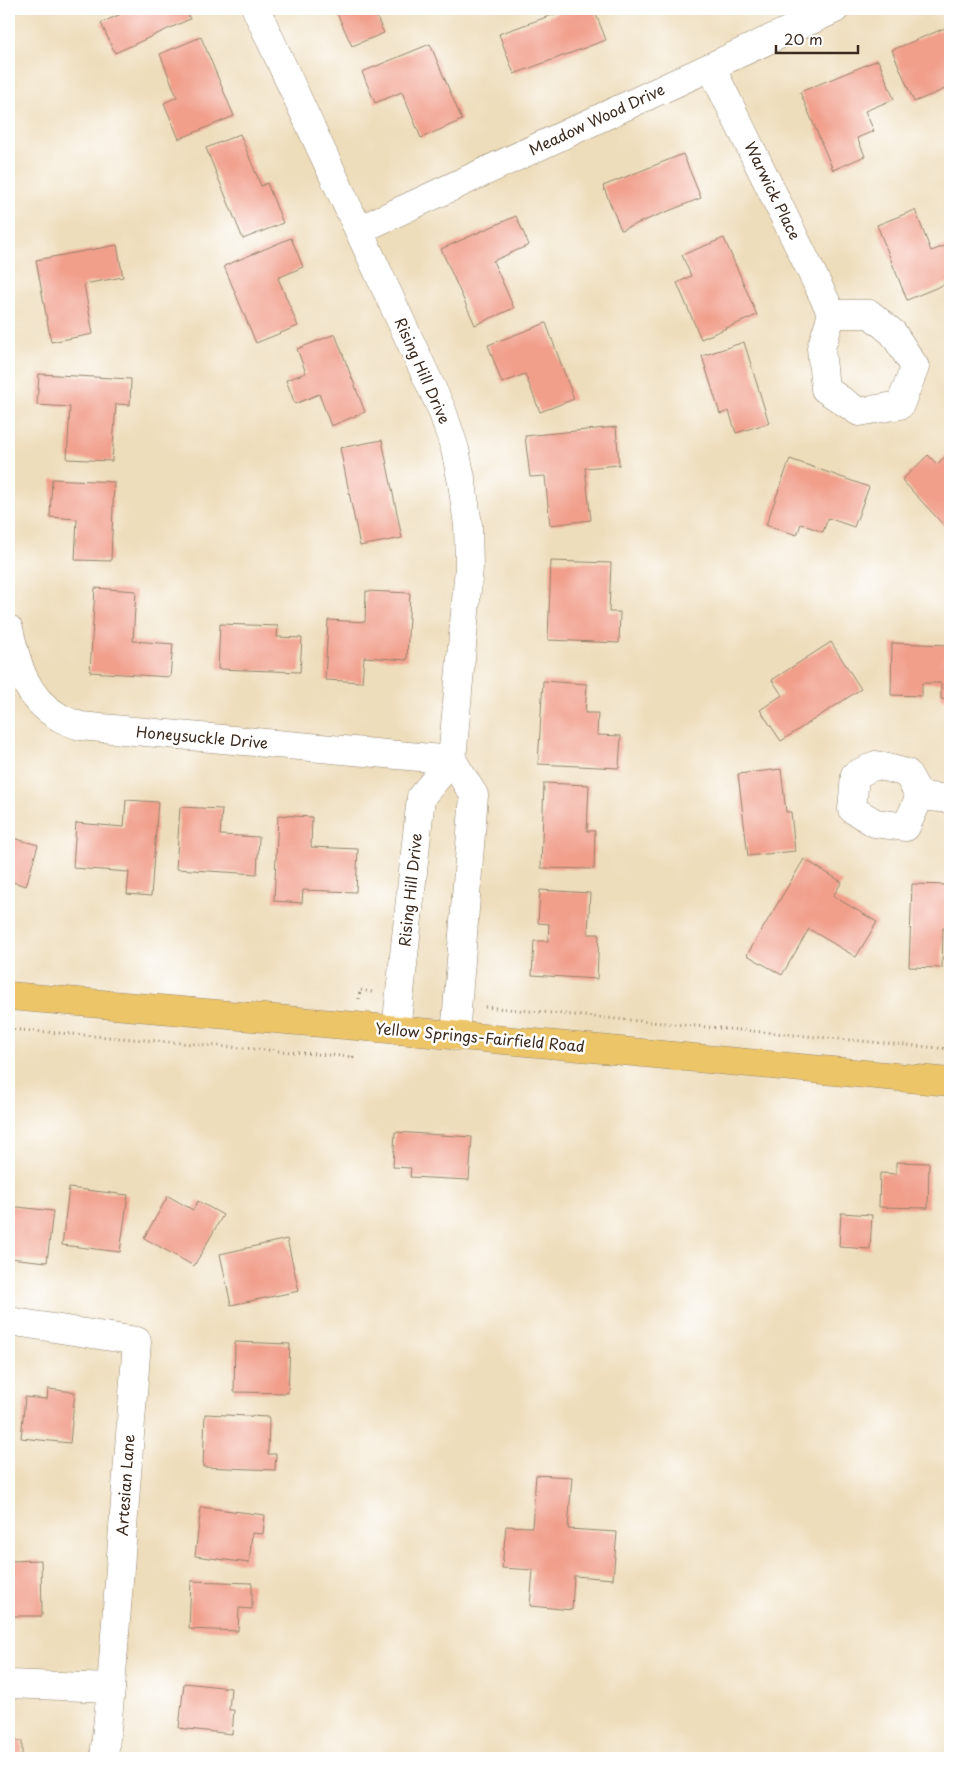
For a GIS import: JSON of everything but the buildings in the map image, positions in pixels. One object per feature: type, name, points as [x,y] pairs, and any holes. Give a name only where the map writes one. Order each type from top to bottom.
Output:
[{"type":"main road","name":"Yellow Springs-Fairfield Road","points":[[9,996],[950,1082]]},
{"type":"street","name":"Rising Hill Drive","points":[[256,9],[442,410],[455,449],[468,524],[469,566],[452,760],[421,797],[396,1030]]},
{"type":"street","name":"Meadow Wood Drive","points":[[359,230],[835,9]]},
{"type":"street","name":"Warwick Place","points":[[711,67],[832,314]]},
{"type":"street","name":"Honeysuckle Drive","points":[[9,629],[22,678],[38,700],[58,717],[80,726],[452,760]]},
{"type":"street","points":[[452,760],[474,795],[455,1036]]},
{"type":"street","points":[[920,796],[950,799]]},
{"type":"street","name":"Artesian Lane","points":[[9,1321],[137,1341],[104,1758]]},
{"type":"street","points":[[9,1684],[111,1688]]},
{"type":"path","points":[[358,1007],[360,990],[376,992]]},
{"type":"path","points":[[485,1007],[950,1048]]},
{"type":"path","points":[[9,1029],[353,1057],[354,1049]]}]
